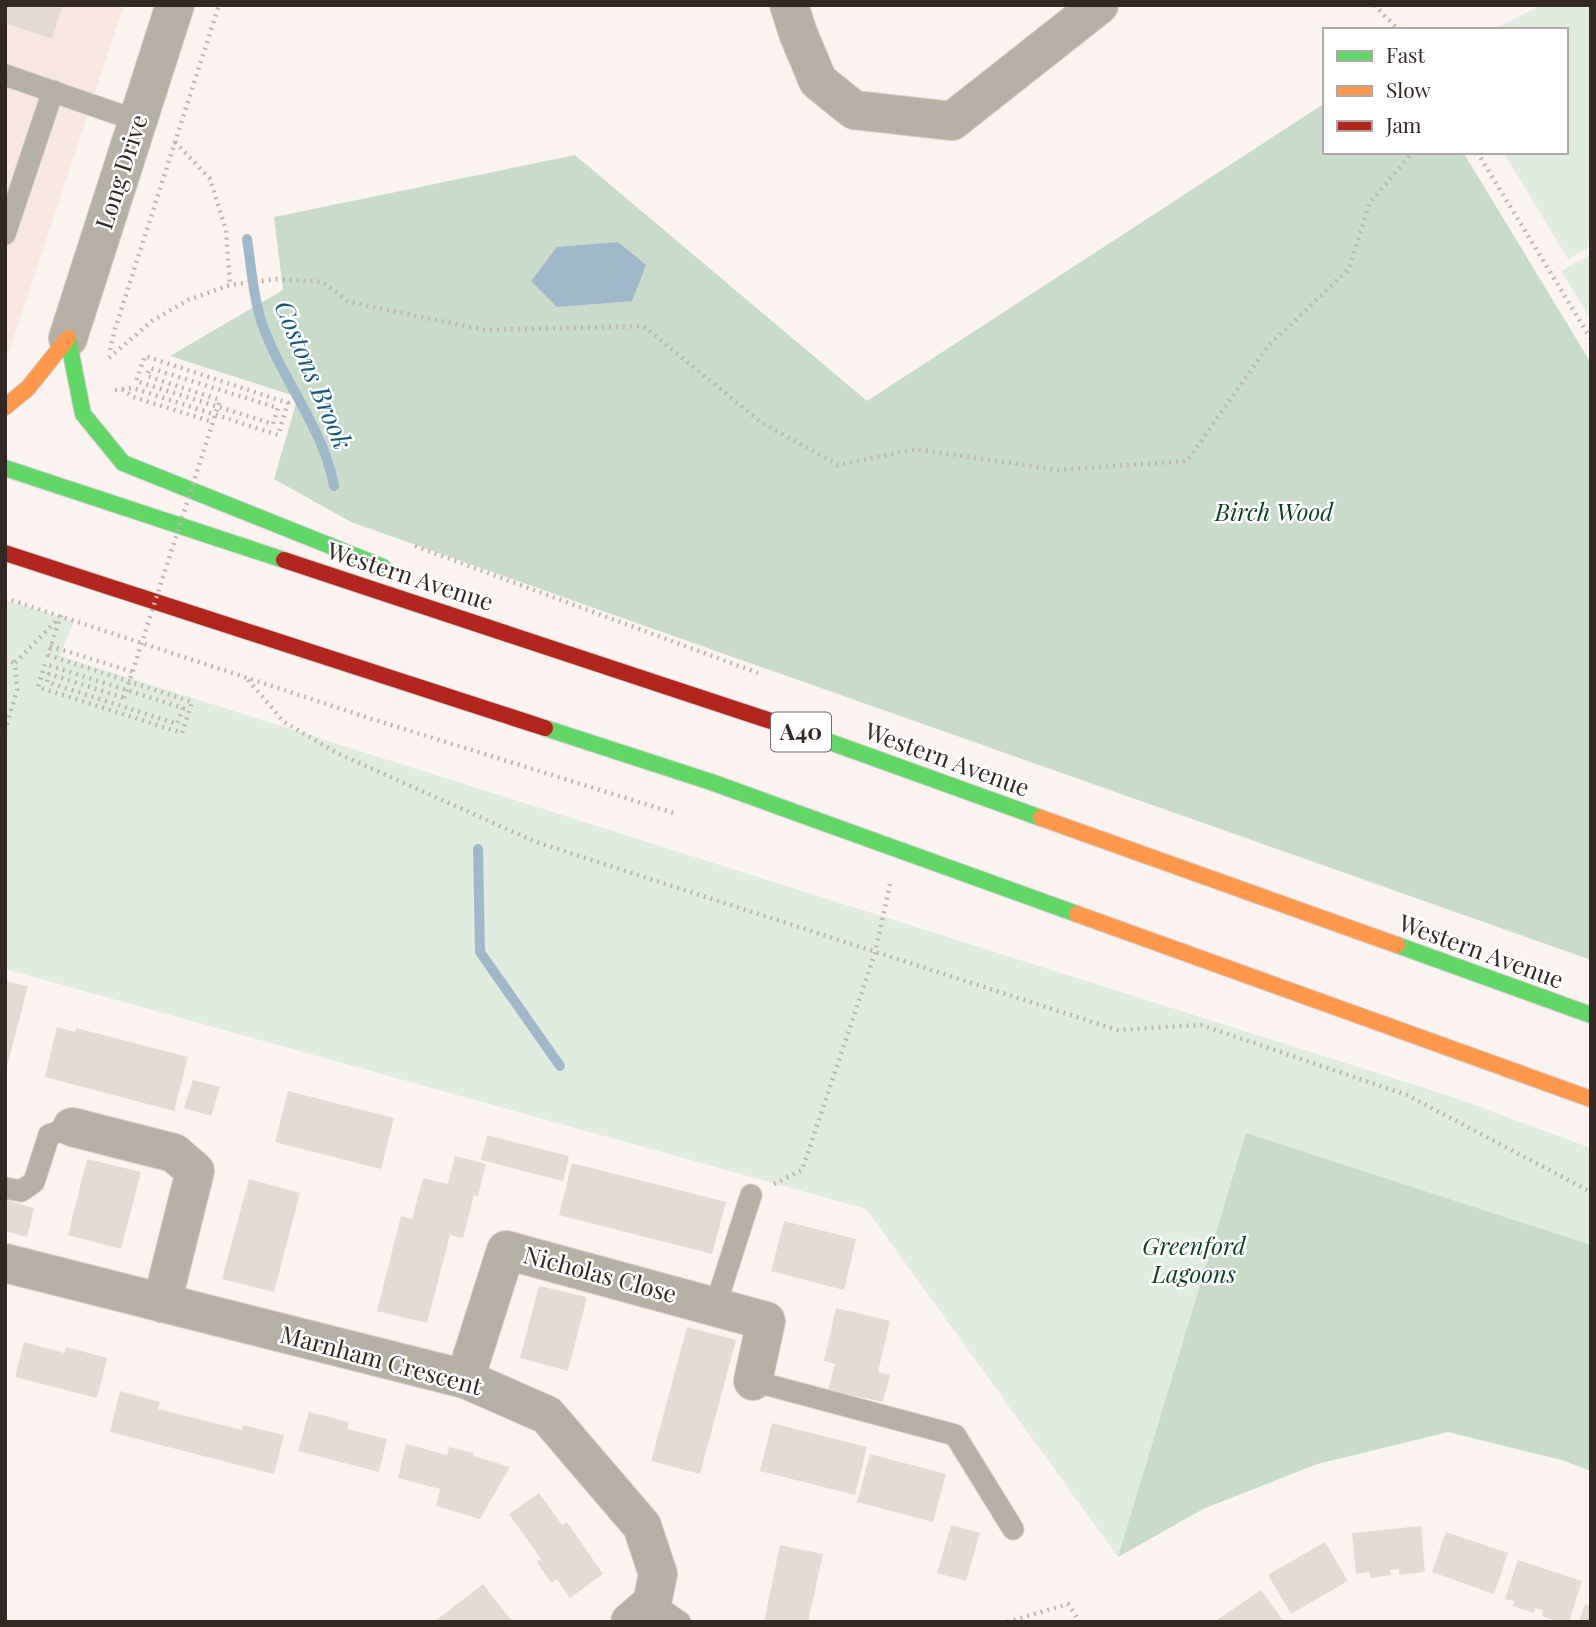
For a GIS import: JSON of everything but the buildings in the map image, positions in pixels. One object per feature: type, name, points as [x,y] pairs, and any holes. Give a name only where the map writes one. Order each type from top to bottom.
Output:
[{"type":"highway","points":[[5,407],[28,388],[68,338]]},
{"type":"highway","points":[[68,338],[83,414],[123,463],[404,575]]},
{"type":"highway","name":"Western Avenue","points":[[5,468],[749,713],[1591,1015]]},
{"type":"highway","points":[[5,553],[711,782],[1591,1099]]},
{"type":"highway","points":[[506,616],[749,713]]},
{"type":"street","name":"Long Drive","points":[[68,338],[175,5]]},
{"type":"street","points":[[789,5],[818,81],[854,110],[952,121],[1099,5]]},
{"type":"street","points":[[72,1127],[174,1153],[195,1171],[162,1303]]},
{"type":"street","name":"Nicholas Close","points":[[465,1379],[506,1250],[766,1321],[753,1381]]},
{"type":"street","name":"Marnham Crescent","points":[[5,1263],[465,1379],[547,1415],[642,1526],[658,1574],[654,1616]]},
{"type":"lane","points":[[5,75],[138,121]]},
{"type":"lane","points":[[5,234],[53,91]]},
{"type":"lane","points":[[5,1188],[21,1191],[34,1182],[49,1135],[72,1127]]},
{"type":"lane","points":[[715,1307],[751,1195]]},
{"type":"lane","points":[[753,1381],[955,1435],[1013,1529]]},
{"type":"path","points":[[109,369],[108,358],[115,328],[219,5]]},
{"type":"path","points":[[1374,5],[1397,28]]},
{"type":"path","points":[[175,142],[210,179],[226,230],[230,285]]},
{"type":"path","points":[[108,358],[161,316],[188,300],[230,285],[277,279],[323,282],[349,302],[485,330],[643,326],[762,423],[838,465],[916,449],[1057,470],[1187,461],[1268,346],[1349,269],[1370,202],[1411,154]]},
{"type":"path","points":[[1478,154],[1591,339]]},
{"type":"path","points":[[61,615],[48,655],[192,702],[182,733],[38,687],[45,664],[120,688],[132,692],[183,708],[177,724],[47,682],[49,674],[124,698],[128,685],[133,672],[213,422],[216,411],[220,400],[147,376],[150,368],[278,408],[273,424],[223,409],[211,405],[199,401],[136,381],[145,356],[288,403],[278,435],[133,388],[111,391]]},
{"type":"path","points":[[110,380],[111,391],[116,400]]},
{"type":"path","points":[[122,389],[134,397],[213,422]]},
{"type":"path","points":[[197,459],[210,464]]},
{"type":"path","points":[[402,541],[764,676]]},
{"type":"path","points":[[5,598],[246,678],[678,814]]},
{"type":"path","points":[[5,731],[17,690],[15,663],[61,615]]},
{"type":"path","points":[[50,646],[133,672]]},
{"type":"path","points":[[5,659],[15,663]]},
{"type":"path","points":[[246,678],[284,722],[339,754],[536,842],[1117,1030],[1201,1025],[1407,1095],[1591,1192]]},
{"type":"path","points":[[751,1195],[802,1170],[875,953],[891,880]]},
{"type":"path","points":[[1007,1622],[1068,1604],[1080,1622]]},
{"type":"shaded area","points":[[5,5],[124,5],[5,364]]},
{"type":"green space","points":[[1541,5],[1591,5],[1591,246],[1568,259],[1504,154],[1568,154],[1568,28],[1497,28]]},
{"type":"green space","name":"Birch Wood","points":[[1323,104],[1323,154],[1464,154],[1591,363],[1591,960],[351,522],[274,479],[298,397],[170,356],[283,290],[274,217],[575,155],[867,401]]},
{"type":"green space","points":[[1591,254],[1591,320],[1561,271]]},
{"type":"green space","name":"Greenford Lagoons","points":[[5,600],[74,621],[60,656],[1456,1098],[1591,1148],[1591,1471],[1562,1460],[1448,1432],[1317,1464],[1203,1509],[1118,1557],[866,1209],[5,969]]},
{"type":"green space","points":[[1246,1133],[1591,1245],[1591,1471],[1562,1460],[1448,1432],[1317,1464],[1203,1509],[1118,1557]]},
{"type":"water","points":[[618,242],[646,265],[632,301],[557,307],[531,281],[557,247]]},
{"type":"waterway","name":"Costons Brook","points":[[247,239],[254,290],[263,327],[314,429],[334,486]]},
{"type":"waterway","points":[[478,849],[480,952],[560,1066]]},
{"type":"traffic: fast","points":[[68,338],[83,414],[123,463],[383,567]]},
{"type":"traffic: fast","points":[[5,468],[284,560]]},
{"type":"traffic: fast","points":[[777,723],[1041,818]]},
{"type":"traffic: fast","points":[[545,728],[711,782],[1077,914]]},
{"type":"traffic: fast","points":[[1397,945],[1591,1015]]},
{"type":"traffic: slow","points":[[5,407],[28,388],[68,338]]},
{"type":"traffic: slow","points":[[1041,818],[1397,945]]},
{"type":"traffic: slow","points":[[1077,914],[1591,1099]]},
{"type":"traffic: jam","points":[[5,553],[545,728]]},
{"type":"traffic: jam","points":[[284,560],[777,723]]}]
